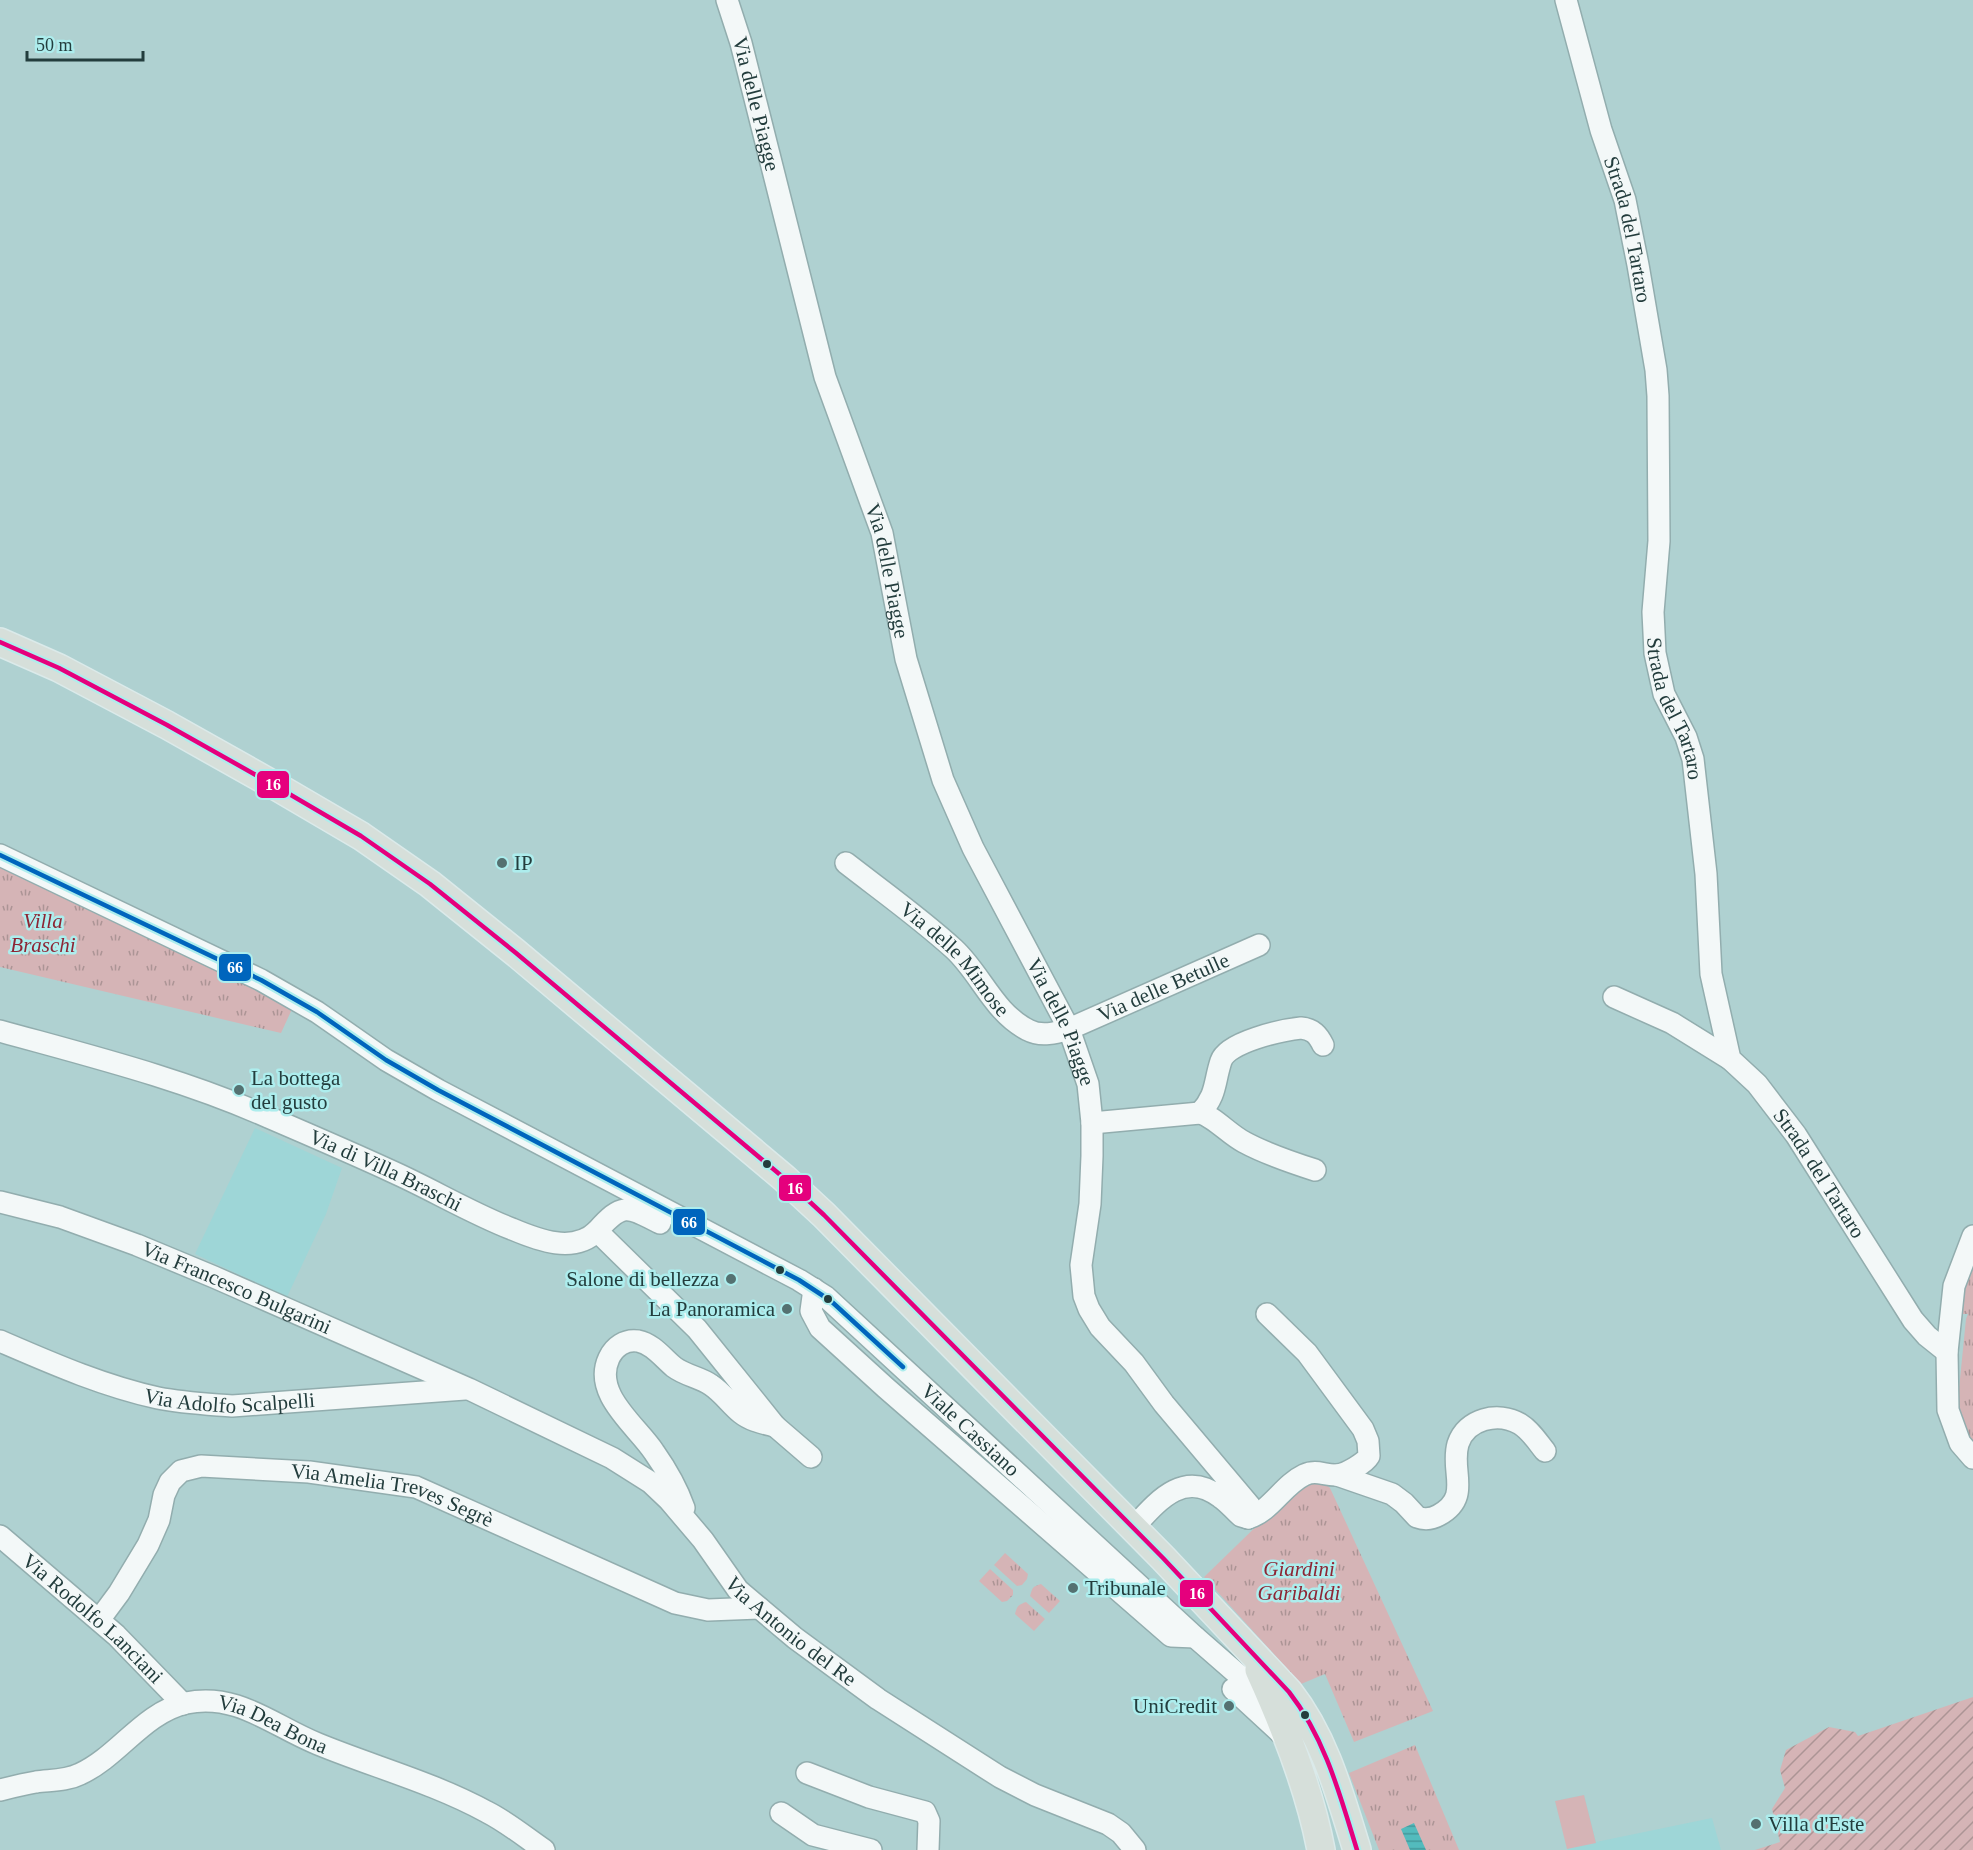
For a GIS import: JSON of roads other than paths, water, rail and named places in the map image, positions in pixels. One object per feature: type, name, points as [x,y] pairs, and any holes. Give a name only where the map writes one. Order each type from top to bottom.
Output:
[{"type":"main road","points":[[0,642],[83,681],[220,754],[361,837],[430,884],[516,952],[799,1191],[1130,1524],[1297,1702],[1309,1721],[1326,1759],[1358,1850]]},
{"type":"main road","points":[[1251,1653],[1287,1738],[1311,1808],[1321,1850]]},
{"type":"main road","points":[[1276,1708],[1326,1759]]},
{"type":"main road","points":[[1311,1808],[1315,1780],[1326,1759]]},
{"type":"street","name":"Via delle Piagge","points":[[727,0],[741,43],[825,377],[882,533],[906,659],[941,773],[973,848],[1069,1029],[1088,1084],[1092,1123],[1090,1204],[1081,1273],[1084,1296],[1100,1327],[1134,1363],[1164,1404],[1248,1504],[1250,1511],[1248,1518]]},
{"type":"street","name":"Strada del Tartaro","points":[[1566,0],[1601,130],[1627,209],[1656,370],[1659,541],[1653,612],[1655,653],[1664,694],[1686,736],[1694,765],[1706,874],[1711,974],[1730,1059],[1757,1084],[1796,1135],[1913,1320],[1927,1336],[1947,1352]]},
{"type":"street","name":"Viale Cassiano","points":[[0,855],[261,980],[317,1012],[386,1060],[438,1090],[806,1284],[846,1314],[1195,1637],[1276,1708]]},
{"type":"street","name":"Via delle Mimose","points":[[846,863],[954,949],[1012,1020],[1030,1031],[1041,1034],[1069,1029]]},
{"type":"street","name":"Via delle Betulle","points":[[1069,1029],[1259,945]]},
{"type":"street","points":[[1614,997],[1672,1023],[1730,1059]]},
{"type":"street","points":[[1200,1113],[1213,1095],[1221,1060],[1231,1048],[1301,1028],[1317,1034],[1323,1045]]},
{"type":"street","name":"Via di Villa Braschi","points":[[0,1031],[217,1096],[393,1172],[495,1222],[523,1233],[568,1244],[581,1241],[597,1231],[614,1213],[624,1209],[630,1210],[645,1215],[774,1283],[788,1286],[806,1284]]},
{"type":"street","points":[[1092,1123],[1205,1114],[1244,1143],[1315,1170]]},
{"type":"street","name":"Via Francesco Bulgarini","points":[[0,1202],[60,1217],[137,1245],[469,1389]]},
{"type":"street","points":[[597,1231],[697,1329],[775,1426],[811,1456]]},
{"type":"street","points":[[1973,1236],[1955,1281],[1947,1352],[1948,1410],[1960,1443],[1973,1458]]},
{"type":"street","points":[[806,1284],[811,1311],[820,1328],[1287,1738]]},
{"type":"street","points":[[1267,1314],[1307,1353],[1365,1434],[1369,1446],[1367,1460],[1337,1475]]},
{"type":"street","name":"Via Adolfo Scalpelli","points":[[0,1341],[93,1379],[159,1398],[197,1404],[232,1406],[469,1389]]},
{"type":"street","points":[[687,1520],[675,1487],[655,1452],[611,1396],[605,1373],[608,1360],[614,1350],[630,1341],[647,1344],[683,1373],[712,1385],[742,1414],[775,1426]]},
{"type":"street","name":"Via Antonio del Re","points":[[469,1389],[612,1458],[654,1486],[687,1520],[728,1578],[795,1638],[878,1699],[979,1764],[1026,1790],[1108,1824],[1121,1833],[1135,1850]]},
{"type":"street","points":[[1130,1524],[1162,1497],[1185,1486],[1214,1492],[1241,1516],[1248,1518],[1262,1510],[1304,1475],[1318,1472],[1337,1475],[1387,1492],[1404,1503],[1417,1517],[1431,1518],[1449,1508],[1455,1499],[1459,1487],[1457,1447],[1461,1435],[1468,1426],[1490,1419],[1513,1421],[1526,1429],[1545,1450]]},
{"type":"street","name":"Via Amelia Treves Segrè","points":[[99,1620],[119,1593],[148,1545],[159,1520],[167,1488],[173,1477],[181,1471],[201,1466],[309,1472],[416,1487],[675,1603],[694,1608],[723,1611],[759,1608]]},
{"type":"street","name":"Via Rodolfo Lanciani","points":[[0,1536],[99,1620],[183,1704]]},
{"type":"street","points":[[1171,1636],[1195,1637]]},
{"type":"street","name":"Via Dea Bona","points":[[0,1790],[79,1775],[94,1767],[155,1718],[183,1704],[213,1701],[245,1707],[308,1740],[440,1790],[495,1816],[543,1850]]},
{"type":"street","points":[[807,1773],[869,1797],[925,1812],[929,1821],[928,1850]]},
{"type":"street","points":[[1311,1808],[1334,1850]]},
{"type":"street","points":[[781,1813],[813,1835],[871,1850]]},
{"type":"place","name":"IP","points":[[502,863]]},
{"type":"place","name":"La bottega del gusto","points":[[239,1090]]},
{"type":"place","name":"Salone di bellezza","points":[[731,1279]]},
{"type":"place","name":"La Panoramica","points":[[787,1309]]},
{"type":"place","name":"Tribunale","points":[[1073,1588]]},
{"type":"place","name":"UniCredit","points":[[1229,1706]]},
{"type":"place","name":"Villa d'Este","points":[[1756,1824]]},
{"type":"park label","name":"Villa Braschi","points":[[43,933]]},
{"type":"park label","name":"Giardini Garibaldi","points":[[1299,1581]]}]
